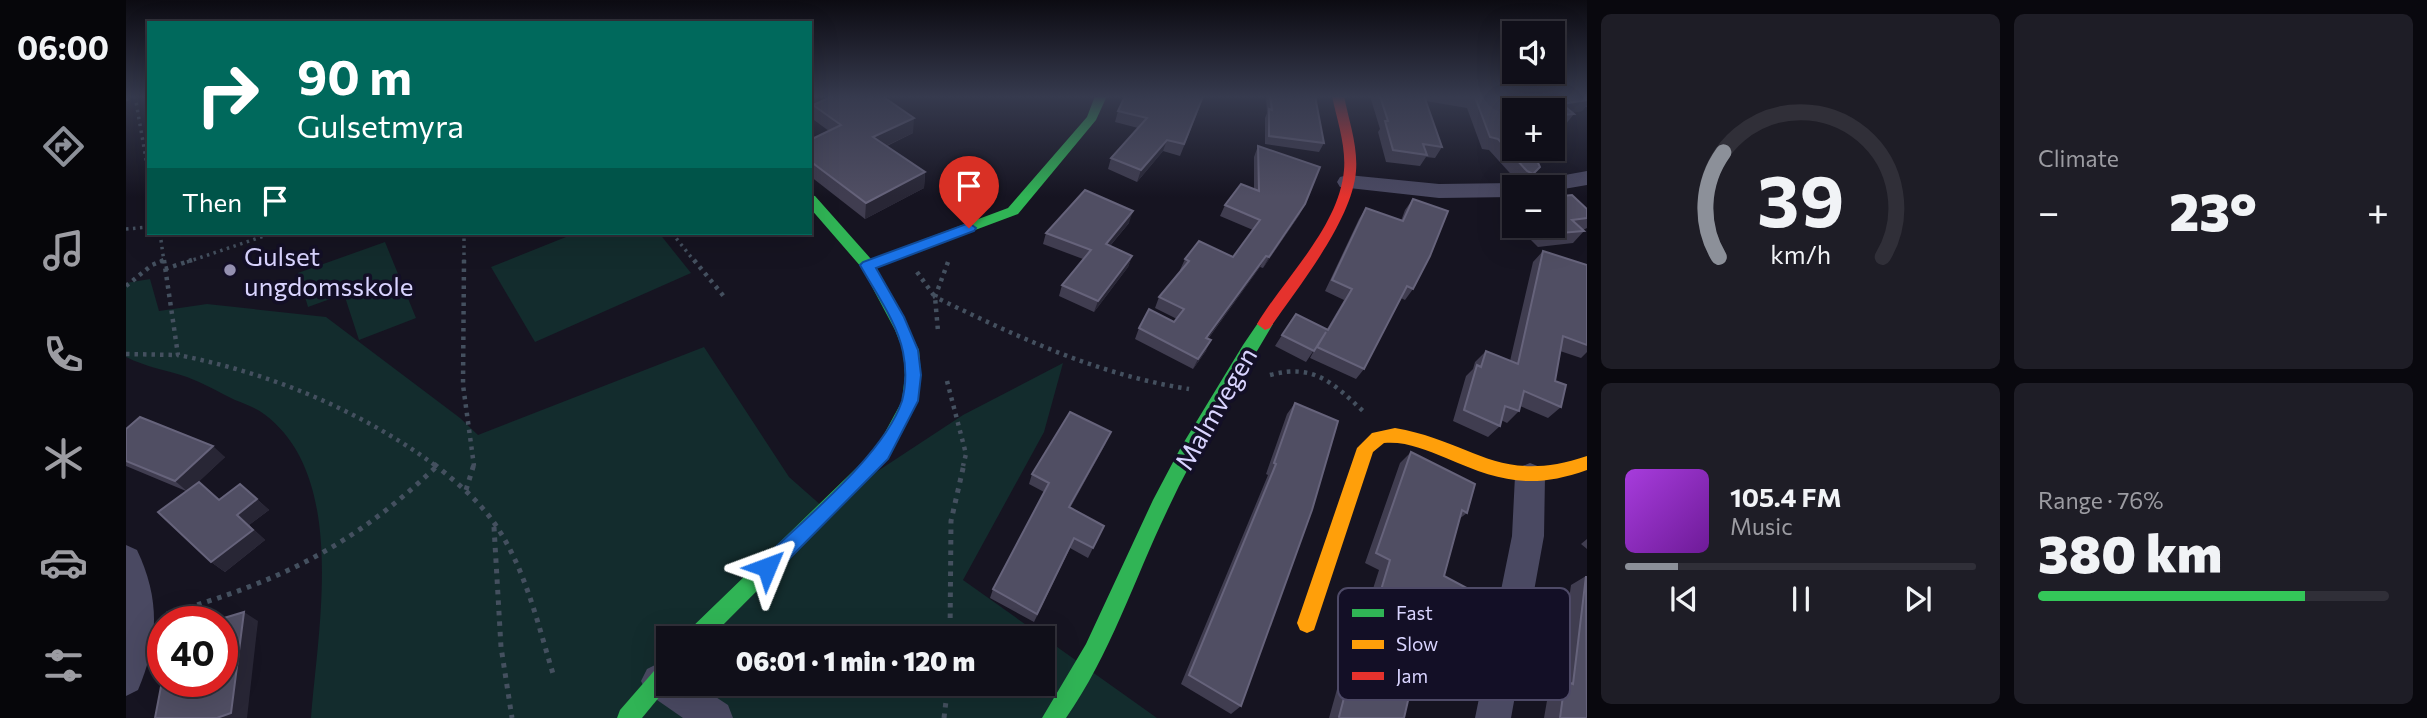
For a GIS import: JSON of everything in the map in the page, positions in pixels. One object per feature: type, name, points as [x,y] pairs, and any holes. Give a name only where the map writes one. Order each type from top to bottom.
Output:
[{"type":"street","points":[[868,265],[1013,211],[1081,130]]},
{"type":"street","name":"Malmvegen","points":[[1054,718],[1069,697],[1094,651],[1148,530],[1223,387],[1326,232],[1348,182],[1349,157],[1344,130]]},
{"type":"street","points":[[1565,182],[1587,178]]},
{"type":"street","points":[[1348,182],[1439,191],[1502,190]]},
{"type":"street","points":[[708,626],[856,483],[882,454],[900,425],[910,401],[913,375],[911,350],[899,321],[868,265],[812,201]]},
{"type":"street","points":[[1307,623],[1366,448],[1374,439],[1389,435],[1407,437],[1464,461],[1530,476],[1587,463]]},
{"type":"street","points":[[1518,588],[1528,536],[1530,476]]},
{"type":"street","points":[[126,560],[139,598],[140,622],[126,678]]},
{"type":"street","points":[[628,718],[656,685]]},
{"type":"street","points":[[689,696],[715,718]]},
{"type":"street","points":[[1493,718],[1496,700]]},
{"type":"path","points":[[140,130],[147,165]]},
{"type":"path","points":[[126,229],[147,227]]},
{"type":"path","points":[[159,235],[178,355]]},
{"type":"path","points":[[165,269],[266,235]]},
{"type":"path","points":[[464,235],[463,385],[474,465],[466,490]]},
{"type":"path","points":[[675,235],[726,299]]},
{"type":"path","points":[[902,252],[935,297],[1086,365],[1129,378],[1176,387],[1223,387],[1291,369],[1312,372],[1342,390],[1389,435]]},
{"type":"path","points":[[126,286],[152,265],[164,260]]},
{"type":"path","points":[[935,297],[938,333]]},
{"type":"path","points":[[126,355],[207,358],[302,391],[345,412],[436,467],[478,501],[494,522],[514,559],[554,677]]},
{"type":"path","points":[[943,370],[966,454],[951,521],[950,626]]},
{"type":"path","points":[[140,622],[259,585],[294,569],[369,525],[409,494],[436,467]]},
{"type":"path","points":[[494,522],[501,647],[512,718]]},
{"type":"path","points":[[944,718],[947,696]]},
{"type":"green space","points":[[571,235],[661,235],[691,273],[535,342],[491,267]]},
{"type":"green space","points":[[385,242],[416,318],[359,340],[344,294],[308,307],[298,273]]},
{"type":"green space","points":[[150,279],[159,311],[207,304],[326,317],[460,418],[478,435],[704,347],[789,477],[823,507],[963,415],[1063,363],[1044,432],[963,580],[1028,626],[656,626],[656,696],[1055,696],[1055,645],[1157,718],[311,718],[322,555],[318,513],[308,475],[290,441],[261,412],[193,379],[126,357],[126,283]]},
{"type":"building","points":[[832,130],[889,130],[873,137],[925,172],[866,203],[812,162],[812,139]]},
{"type":"building","points":[[1137,130],[1190,130],[1184,144],[1167,140],[1141,170],[1111,158]]},
{"type":"building","points":[[1269,130],[1321,130],[1324,143],[1269,136]]},
{"type":"building","points":[[1387,130],[1436,130],[1442,147],[1423,144],[1427,155],[1393,150]]},
{"type":"building","points":[[1487,130],[1502,130],[1502,143],[1490,137]]},
{"type":"building","points":[[1258,146],[1320,167],[1305,204],[1269,257],[1266,256],[1206,338],[1211,340],[1198,359],[1139,328],[1149,309],[1174,322],[1184,309],[1159,297],[1189,261],[1185,259],[1199,241],[1233,257],[1260,220],[1225,205],[1241,184],[1259,191]]},
{"type":"building","points":[[1518,161],[1537,161],[1540,167],[1533,174]]},
{"type":"building","points":[[1085,190],[1133,211],[1106,244],[1132,256],[1098,301],[1062,285],[1091,250],[1046,233]]},
{"type":"building","points":[[1572,195],[1587,209],[1587,218],[1572,220],[1584,231],[1565,233],[1565,196]]},
{"type":"building","points":[[1413,199],[1448,211],[1413,289],[1407,286],[1364,369],[1317,347],[1326,332],[1314,351],[1282,335],[1296,314],[1328,330],[1352,289],[1332,280],[1366,208],[1403,221]]},
{"type":"building","points":[[1543,251],[1587,265],[1587,345],[1563,336],[1555,381],[1566,385],[1561,407],[1524,391],[1519,411],[1505,406],[1500,426],[1464,410],[1477,365],[1481,367],[1486,351],[1518,364]]},
{"type":"building","points":[[1295,403],[1338,421],[1312,510],[1241,706],[1189,675],[1276,464],[1274,463]]},
{"type":"building","points":[[1070,412],[1111,432],[1069,507],[1104,526],[1093,548],[1074,538],[1037,614],[993,589],[1049,483],[1032,474]]},
{"type":"building","points":[[140,417],[213,446],[175,481],[126,461],[126,429]]},
{"type":"building","points":[[1411,452],[1475,484],[1467,513],[1462,510],[1444,576],[1467,588],[1382,588],[1390,560],[1376,553]]},
{"type":"building","points":[[199,482],[219,500],[240,484],[257,499],[237,515],[253,530],[211,562],[158,512]]},
{"type":"building","points":[[1586,576],[1587,718],[1560,718],[1562,700],[1570,700],[1570,683],[1573,684]]},
{"type":"building","points":[[244,612],[238,659],[238,614]]},
{"type":"building","points":[[159,697],[233,697],[231,713],[217,718],[155,718]]},
{"type":"building","points":[[1343,700],[1408,700],[1404,718],[1339,717]]},
{"type":"traffic: fast","points":[[868,265],[1013,211],[1082,130]]},
{"type":"traffic: fast","points":[[707,626],[882,454],[910,401],[913,375],[911,350],[903,330],[868,265],[812,201]]},
{"type":"traffic: fast","points":[[1053,718],[1094,652],[1136,556],[1187,452],[1265,324]]},
{"type":"traffic: fast","points":[[628,718],[656,684]]},
{"type":"traffic: slow","points":[[1307,623],[1366,448],[1378,438],[1395,435],[1425,442],[1489,468],[1513,474],[1545,474],[1587,463]]},
{"type":"traffic: jam","points":[[1265,324],[1324,237],[1342,201],[1350,173],[1345,130]]},
{"type":"place","name":"Gulset ungdomsskole","points":[[230,270]]},
{"type":"route","points":[[767,567],[856,483],[882,454],[900,425],[910,401],[913,375],[911,350],[890,303],[868,265],[969,228]]}]
